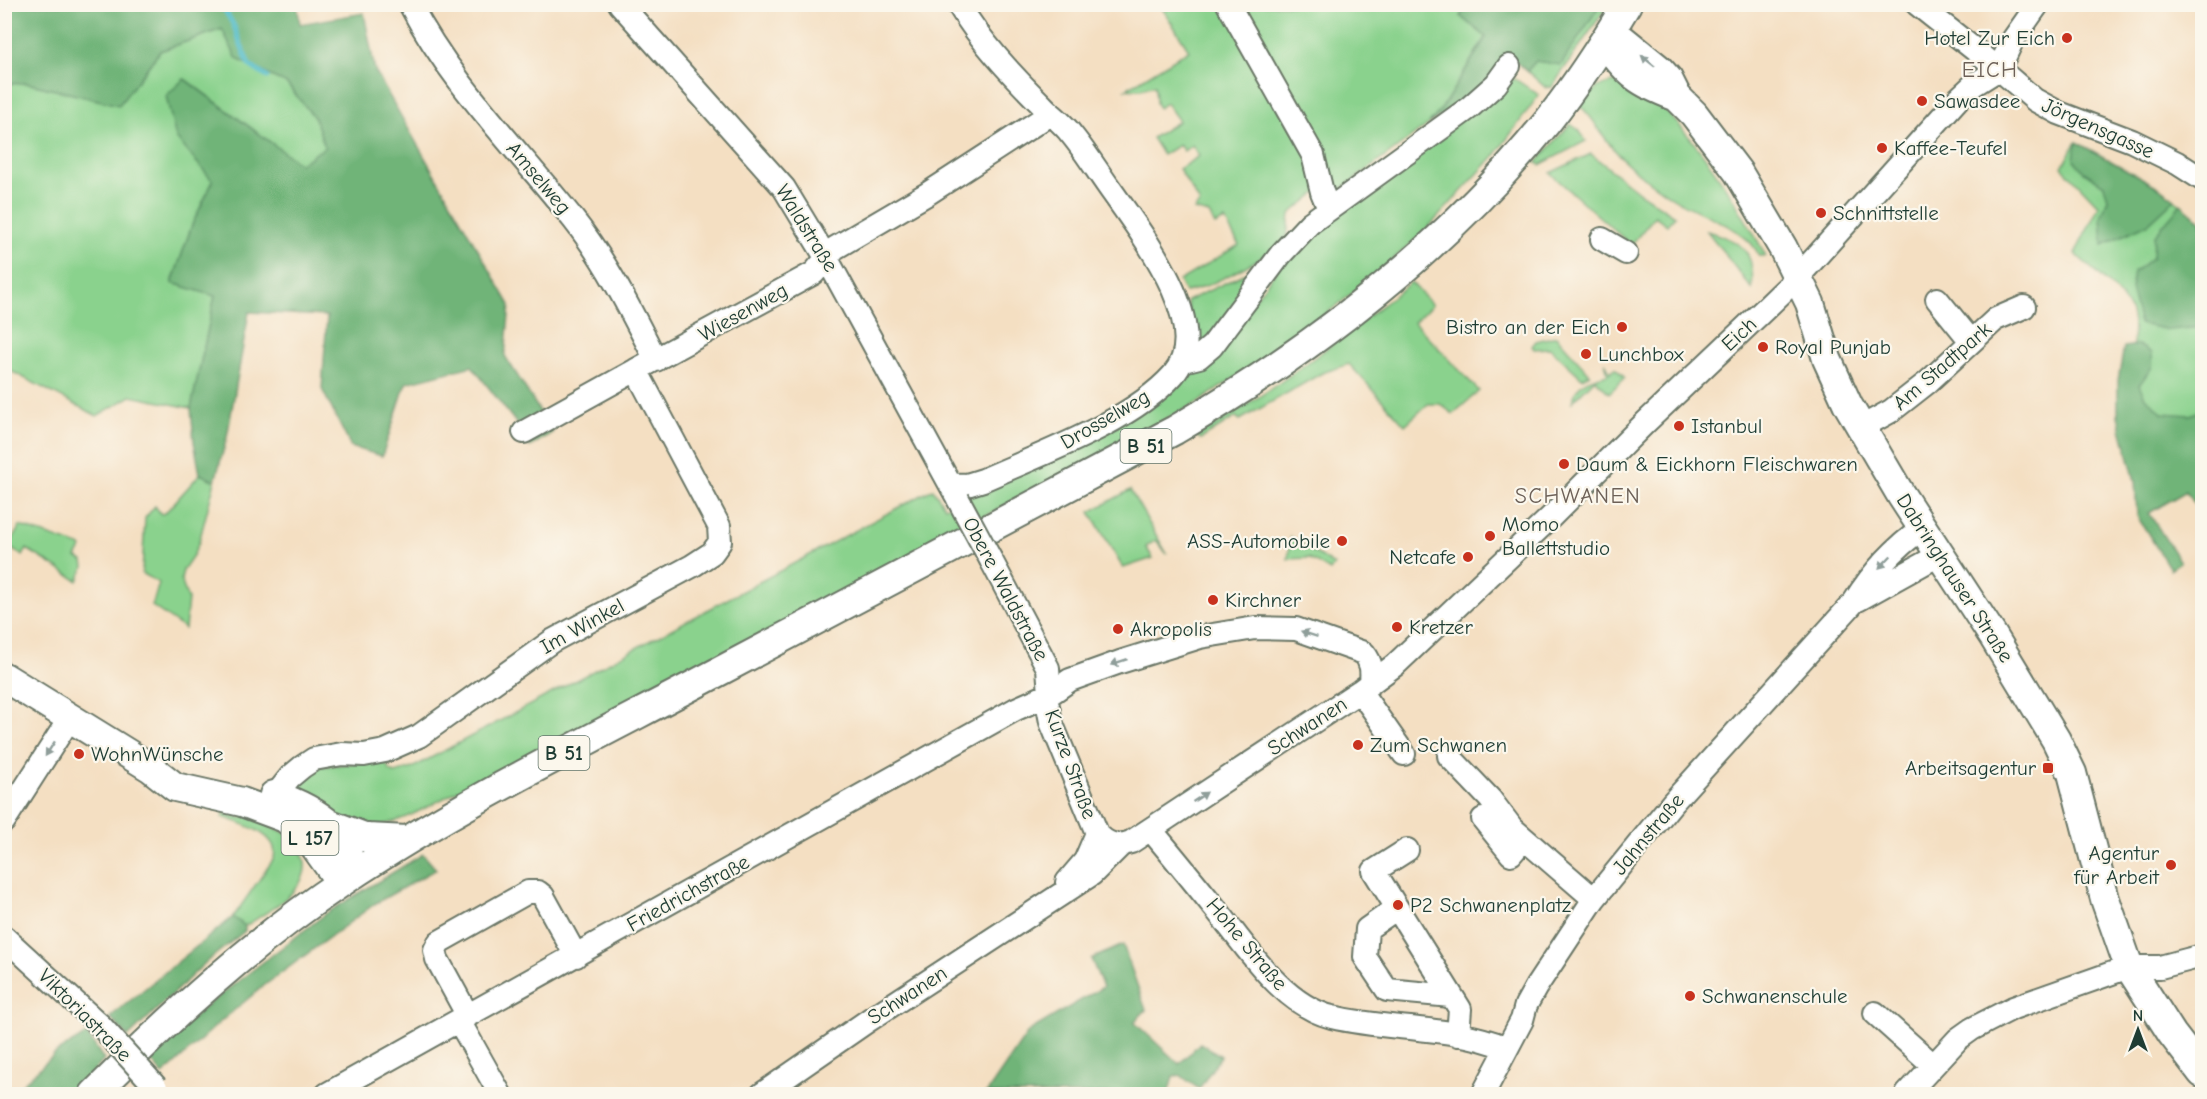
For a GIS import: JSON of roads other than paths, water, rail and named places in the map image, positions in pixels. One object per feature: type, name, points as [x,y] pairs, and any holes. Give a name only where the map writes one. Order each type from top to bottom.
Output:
[{"type":"main road","name":"B 51","points":[[94,1095],[143,1045],[205,988],[289,921],[341,883],[407,840],[530,771],[1176,430],[1230,398],[1341,321],[1414,259],[1487,190],[1562,103],[1627,4]]},
{"type":"main road","name":"Dabringhauser Straße","points":[[1608,36],[1632,76],[1649,86],[1677,97]]},
{"type":"main road","name":"Dabringhauser Straße","points":[[1608,36],[1659,69],[1668,80],[1677,97],[1694,114],[1738,172],[1798,276],[1813,312],[1834,378],[1860,428],[1922,529],[2035,702],[2072,773],[2105,899],[2129,967],[2172,1034],[2202,1073]]},
{"type":"main road","points":[[1562,103],[1606,76],[1632,76]]},
{"type":"main road","name":"L 157","points":[[4,677],[151,768],[181,771],[269,802],[303,807],[330,824],[340,835],[349,853],[347,874],[341,883],[303,832],[269,802]]},
{"type":"main road","points":[[330,824],[367,838],[407,840]]},
{"type":"street","name":"Amselweg","points":[[411,4],[447,67],[573,219],[600,256],[618,286],[646,365]]},
{"type":"street","name":"Waldstraße","points":[[620,4],[784,188],[827,259],[954,491]]},
{"type":"street","points":[[958,4],[975,33],[1050,114],[1070,132],[1161,265],[1185,325],[1186,350],[1183,361],[1199,357],[1212,346],[1281,254],[1310,223],[1469,108],[1496,84],[1509,66]]},
{"type":"street","points":[[1228,4],[1313,154],[1329,209]]},
{"type":"street","name":"Jörgensgasse","points":[[1917,4],[2035,100],[2059,113],[2132,141],[2177,163],[2202,179]]},
{"type":"street","points":[[1999,69],[2012,40],[2038,4]]},
{"type":"street","name":"Eich","points":[[1365,687],[1395,665],[1552,516],[1798,276],[1958,99],[1972,86],[1999,69]]},
{"type":"street","points":[[827,259],[835,248],[927,194],[1050,114]]},
{"type":"street","points":[[1602,239],[1626,253]]},
{"type":"street","name":"Wiesenweg","points":[[524,432],[814,273],[827,259]]},
{"type":"street","points":[[1936,299],[1971,341]]},
{"type":"street","name":"Am Stadtpark","points":[[1860,428],[1891,411],[1928,382],[1996,319],[2024,307]]},
{"type":"street","name":"Drosselweg","points":[[954,491],[1095,430],[1147,398],[1174,374],[1183,361]]},
{"type":"street","name":"Im Winkel","points":[[269,802],[302,767],[314,759],[342,754],[385,751],[419,736],[532,654],[712,553],[720,542],[719,526],[646,365]]},
{"type":"street","name":"Obere Waldstraße","points":[[954,491],[1048,668],[1050,694]]},
{"type":"street","name":"Jahnstraße","points":[[1483,1095],[1536,987],[1594,899],[1673,802],[1854,602],[1881,565],[1909,538],[1922,529]]},
{"type":"street","name":"Jahnstraße","points":[[1854,602],[1939,555]]},
{"type":"street","name":"Obere Waldstraße","points":[[1050,694],[1070,680],[1120,662],[1200,638],[1255,628],[1296,629],[1364,653]]},
{"type":"street","name":"Eich","points":[[1364,653],[1390,653],[1416,645]]},
{"type":"street","points":[[1364,653],[1370,660],[1372,672],[1365,687],[1404,754]]},
{"type":"street","name":"Schwanen","points":[[762,1095],[869,1020],[1092,874],[1121,845],[1151,830],[1365,687]]},
{"type":"street","name":"Kurze Straße","points":[[1050,694],[1047,701],[1051,722],[1097,833]]},
{"type":"street","name":"Friedrichstraße","points":[[327,1095],[1016,709],[1050,694]]},
{"type":"street","points":[[4,821],[70,718]]},
{"type":"street","points":[[1449,756],[1490,799],[1512,828],[1594,899]]},
{"type":"street","points":[[1483,819],[1511,854],[1524,839]]},
{"type":"street","name":"Hohe Straße","points":[[1151,830],[1260,964],[1291,996],[1313,1011],[1349,1021],[1491,1041],[1507,1048]]},
{"type":"street","points":[[1097,833],[1110,844],[1121,845]]},
{"type":"street","name":"Schwanen","points":[[1054,897],[1085,861],[1097,833]]},
{"type":"street","points":[[1407,850],[1374,871],[1460,1009],[1458,1035]]},
{"type":"street","points":[[500,1095],[437,959],[435,950],[439,942],[528,892],[538,892],[543,896],[576,956]]},
{"type":"street","points":[[1397,908],[1367,929],[1365,957],[1386,990],[1451,996]]},
{"type":"street","name":"Viktoriastraße","points":[[4,937],[101,1026],[160,1091]]},
{"type":"street","points":[[1907,1095],[1958,1039],[1972,1029],[2013,1008],[2129,967],[2160,967],[2202,956]]},
{"type":"street","points":[[1875,1013],[1933,1065]]},
{"type":"waterway","points":[[4,20],[13,4]]},
{"type":"waterway","points":[[221,4],[233,24],[249,65],[267,77]]},
{"type":"place","name":"Hotel Zur Eich","points":[[2067,38]]},
{"type":"place","name":"Sawasdee","points":[[1922,101]]},
{"type":"place","name":"Kaffee-Teufel","points":[[1882,148]]},
{"type":"place","name":"Schnittstelle","points":[[1821,213]]},
{"type":"place","name":"Bistro an der Eich","points":[[1622,327]]},
{"type":"place","name":"Royal Punjab","points":[[1763,347]]},
{"type":"place","name":"Lunchbox","points":[[1586,354]]},
{"type":"place","name":"Istanbul","points":[[1679,426]]},
{"type":"place","name":"Daum & Eickhorn Fleischwaren","points":[[1564,464]]},
{"type":"place","name":"Momo Ballettstudio","points":[[1490,536]]},
{"type":"place","name":"ASS-Automobile","points":[[1342,541]]},
{"type":"place","name":"Netcafe","points":[[1468,557]]},
{"type":"place","name":"Kirchner","points":[[1213,600]]},
{"type":"place","name":"Kretzer","points":[[1397,627]]},
{"type":"place","name":"Akropolis","points":[[1118,629]]},
{"type":"place","name":"Zum Schwanen","points":[[1358,745]]},
{"type":"place","name":"WohnWünsche","points":[[79,754]]},
{"type":"place","name":"Arbeitsagentur","points":[[2048,768]]},
{"type":"place","name":"Agentur für Arbeit","points":[[2171,865]]},
{"type":"place","name":"P2 Schwanenplatz","points":[[1398,905]]},
{"type":"place","name":"Schwanenschule","points":[[1690,996]]},
{"type":"district","name":"EICH","points":[[1990,69]]},
{"type":"district","name":"SCHWANEN","points":[[1578,495]]}]
